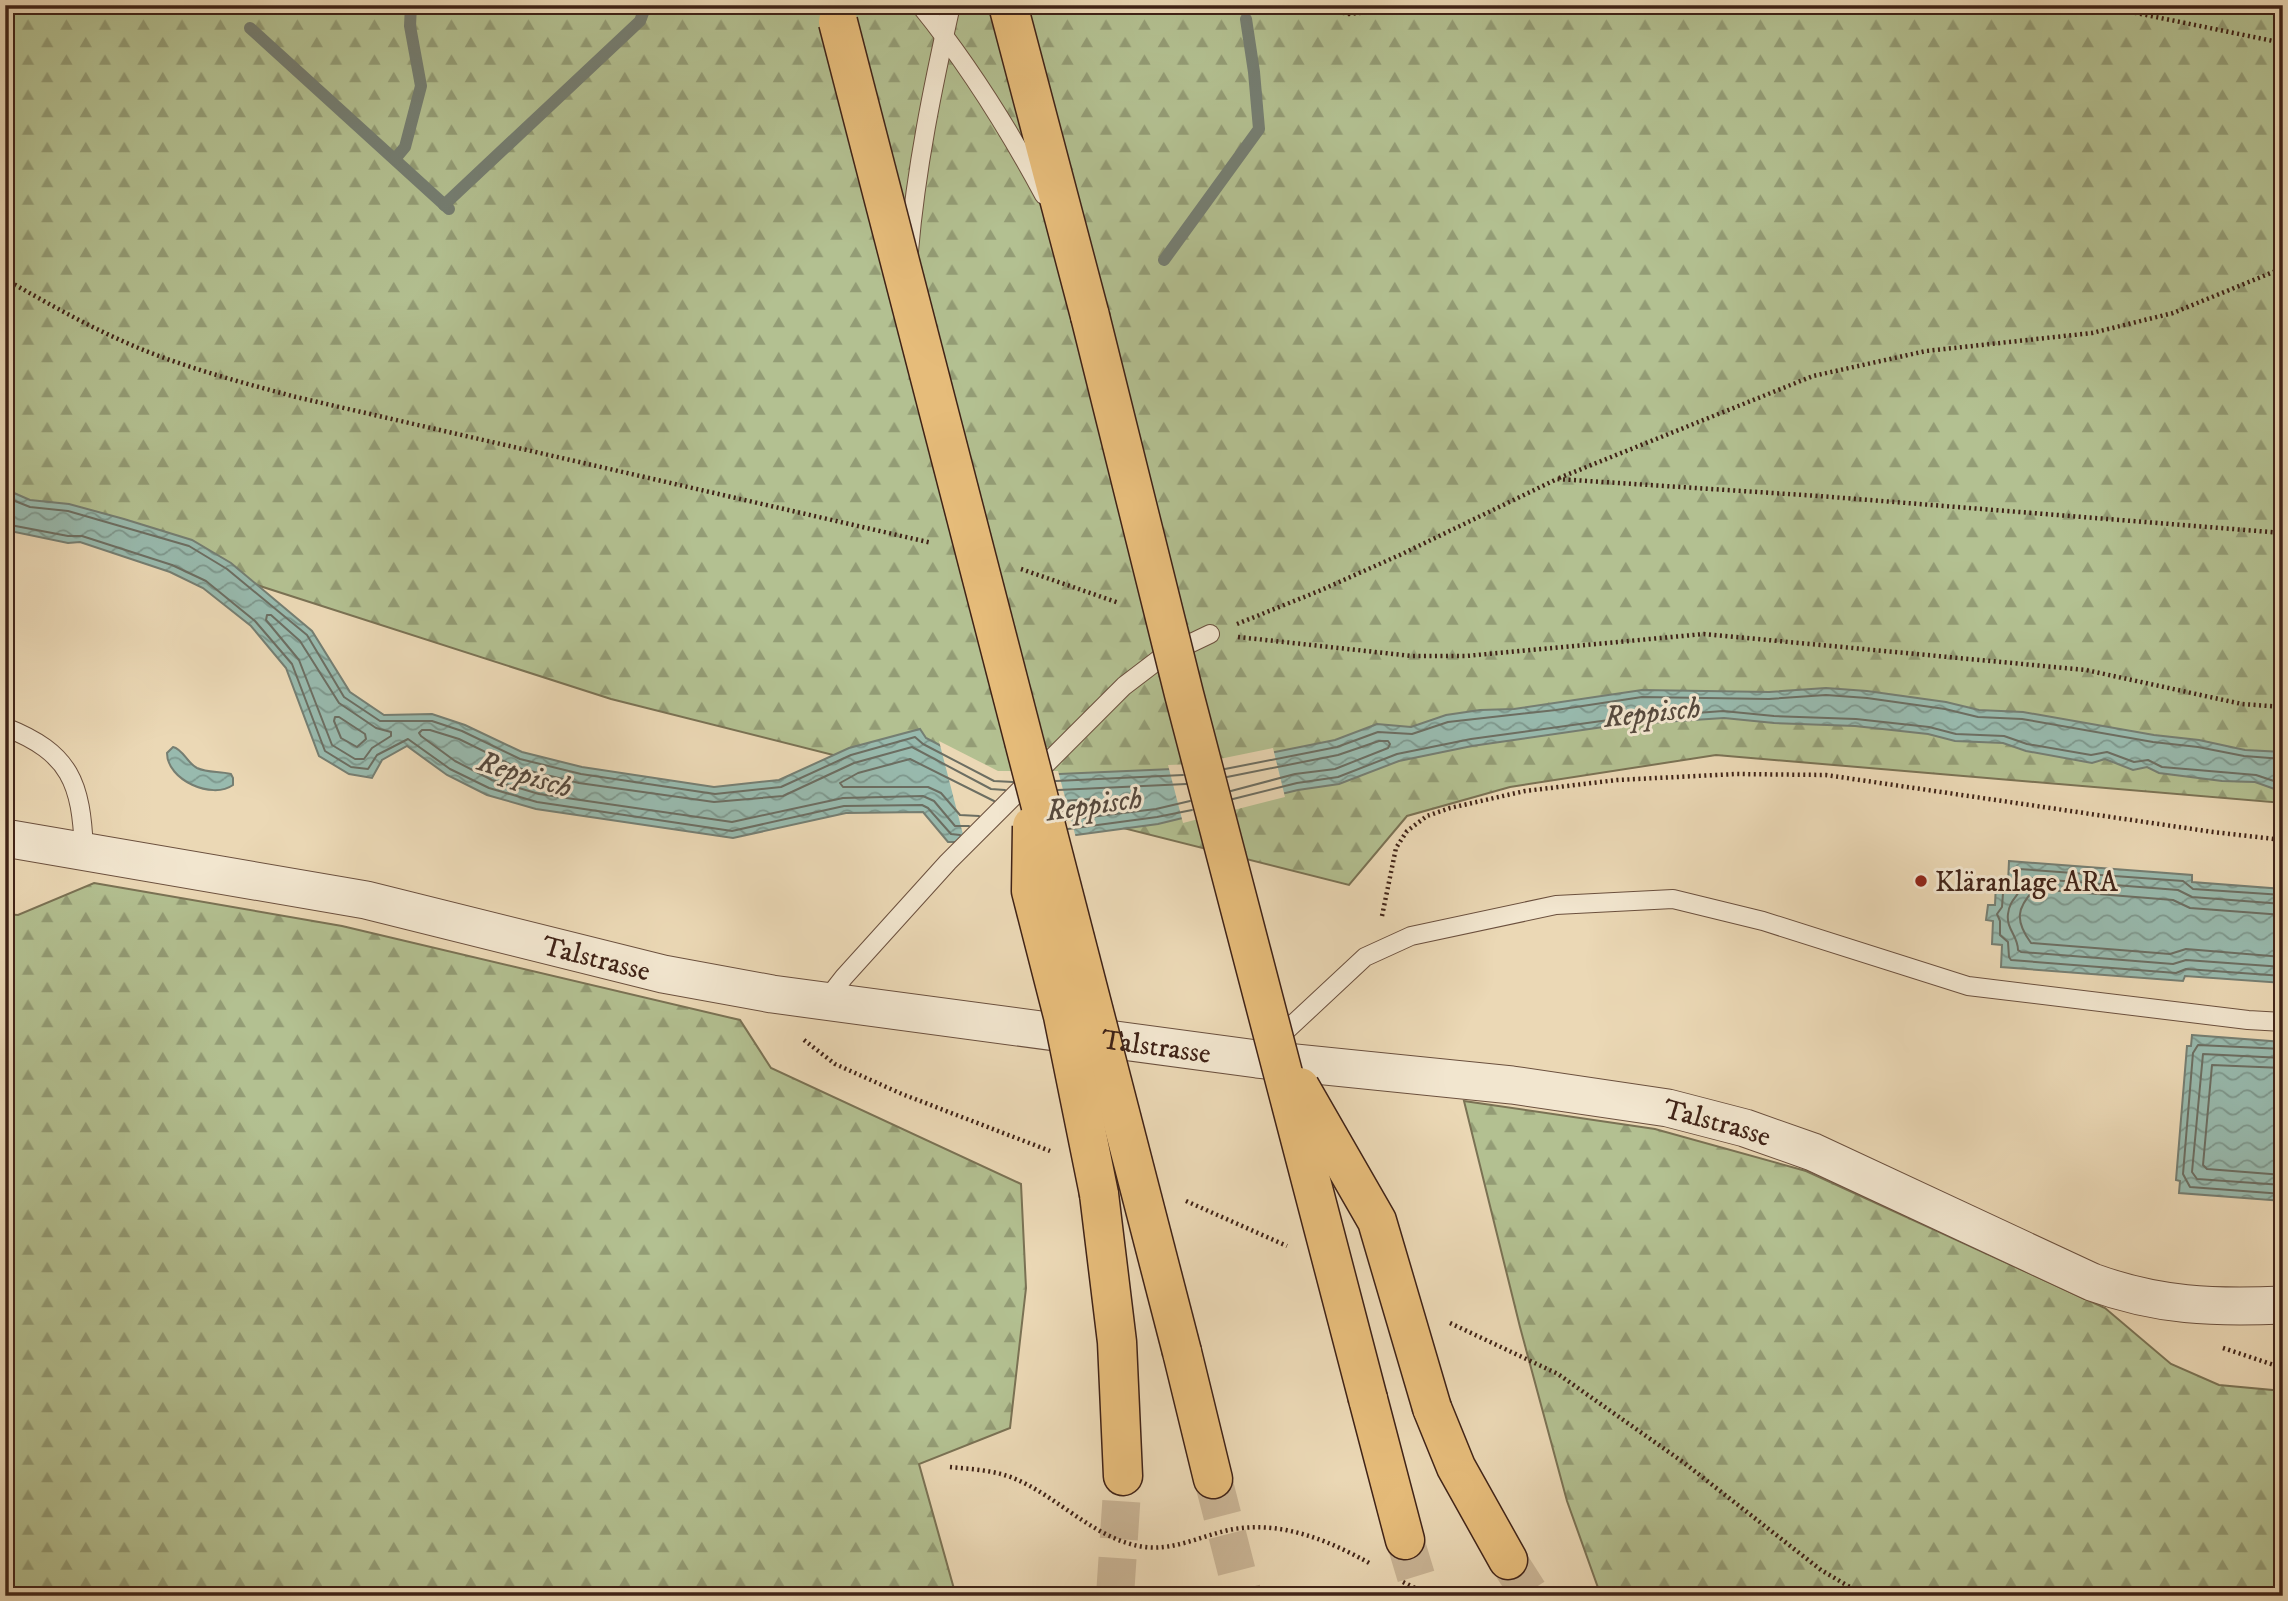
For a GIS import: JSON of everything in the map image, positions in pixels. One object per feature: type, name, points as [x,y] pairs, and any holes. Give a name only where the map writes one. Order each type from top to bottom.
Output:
[{"type":"highway","points":[[1008,5],[1071,244],[1266,1051],[1368,1399],[1405,1540]]},
{"type":"highway","points":[[836,14],[1039,769],[1213,1479]]},
{"type":"highway","points":[[1039,769],[1031,891],[1085,1116],[1098,1194],[1118,1342],[1123,1476]]},
{"type":"highway","points":[[1266,1051],[1377,1221],[1432,1408],[1456,1467],[1508,1560]]},
{"type":"street","name":"Talstrasse","points":[[5,838],[355,897],[663,974],[758,992],[1266,1051],[1668,1108],[1780,1139],[1813,1152],[2118,1292],[2174,1304],[2283,1306]]},
{"type":"lane","points":[[920,5],[944,35],[1015,142],[1071,244]]},
{"type":"lane","points":[[906,282],[912,212],[951,5]]},
{"type":"lane","points":[[826,1000],[948,862],[1039,769],[1145,668],[1209,634]]},
{"type":"lane","points":[[5,727],[31,737],[47,748],[71,777],[82,811],[84,850]]},
{"type":"lane","points":[[1266,1051],[1354,967],[1375,951],[1424,932],[1556,905],[1673,899],[1763,921],[1968,986],[2283,1022]]},
{"type":"path","points":[[1305,5],[1349,15],[1433,5]]},
{"type":"path","points":[[2097,5],[2283,43]]},
{"type":"path","points":[[1209,634],[1319,591],[1557,479],[1813,376],[1926,351],[2092,333],[2172,313],[2283,268]]},
{"type":"path","points":[[5,279],[73,318],[132,345],[240,382],[935,544]]},
{"type":"path","points":[[1557,479],[1819,496],[2283,533]]},
{"type":"path","points":[[1016,568],[1120,604]]},
{"type":"path","points":[[1209,634],[1384,653],[1466,656],[1704,634],[2086,670],[2242,704],[2283,707]]},
{"type":"path","points":[[1375,951],[1392,860],[1396,848],[1408,831],[1427,816],[1438,812],[1490,798],[1558,785],[1696,775],[1826,775],[2283,840]]},
{"type":"path","points":[[950,1467],[986,1471],[1014,1478],[1117,1540],[1147,1548],[1183,1544],[1235,1529],[1272,1528],[1307,1534],[1372,1565]]},
{"type":"path","points":[[1395,1578],[1431,1596]]},
{"type":"green space","points":[[5,5],[2283,5],[2283,803],[1716,755],[1510,787],[1407,816],[1349,885],[611,699],[5,504]]},
{"type":"green space","points":[[94,883],[342,926],[740,1020],[771,1068],[1021,1184],[1026,1288],[1010,1428],[919,1464],[956,1596],[5,1596],[5,914],[18,915]]},
{"type":"green space","points":[[1464,1101],[1655,1129],[1806,1171],[2105,1308],[2171,1364],[2219,1385],[2283,1391],[2283,1596],[1601,1596],[1567,1501],[1520,1327]]},
{"type":"water","name":"Reppisch","points":[[14,493],[30,500],[69,504],[192,540],[231,563],[312,631],[350,692],[384,715],[432,714],[465,725],[522,752],[582,767],[714,787],[779,780],[849,748],[920,729],[926,738],[997,775],[1195,768],[1335,740],[1377,724],[1411,727],[1446,715],[1480,710],[1514,709],[1642,690],[1769,692],[1826,688],[1946,702],[1979,710],[2023,712],[2245,750],[2283,752],[2283,792],[2255,782],[2159,773],[2147,767],[2133,770],[2105,759],[2092,763],[2026,751],[2003,743],[1955,741],[1928,734],[1855,726],[1724,718],[1617,725],[1472,746],[1399,761],[1339,784],[1298,790],[1158,824],[1024,842],[948,842],[923,812],[846,813],[733,838],[536,809],[487,795],[447,775],[407,746],[382,760],[372,778],[349,774],[319,756],[286,668],[251,626],[203,588],[170,572],[80,542],[68,543],[5,530],[5,498]]},
{"type":"water","points":[[173,747],[180,750],[197,768],[231,774],[233,785],[224,789],[203,789],[182,779],[169,763],[167,753]]},
{"type":"water","points":[[2009,861],[2192,875],[2192,882],[2283,889],[2283,983],[2185,976],[2183,981],[2001,967],[2002,945],[1992,944],[1993,921],[1986,920],[1988,905],[1995,905],[1996,883],[2008,883]]},
{"type":"water","points":[[2192,1035],[2283,1042],[2283,1201],[2179,1193],[2180,1181],[2176,1180],[2187,1046],[2191,1046]]},
{"type":"pier","points":[[939,741],[998,771],[1058,771],[1076,838],[1024,845],[966,846]]},
{"type":"pier","points":[[1273,748],[1285,797],[1183,823],[1168,765],[1195,764]]},
{"type":"waterway","points":[[395,159],[405,147],[421,86],[410,26],[411,5]]},
{"type":"waterway","points":[[444,205],[640,21],[646,5]]},
{"type":"waterway","points":[[1164,260],[1259,129],[1246,19]]},
{"type":"waterway","points":[[250,28],[449,209]]},
{"type":"tunnel","points":[[1115,1596],[1123,1476]]},
{"type":"tunnel","points":[[1213,1479],[1243,1596]]},
{"type":"tunnel","points":[[1405,1540],[1422,1596]]},
{"type":"tunnel","points":[[1508,1560],[1531,1596]]},
{"type":"place","name":"Kläranlage ARA","points":[[1921,881]]}]
